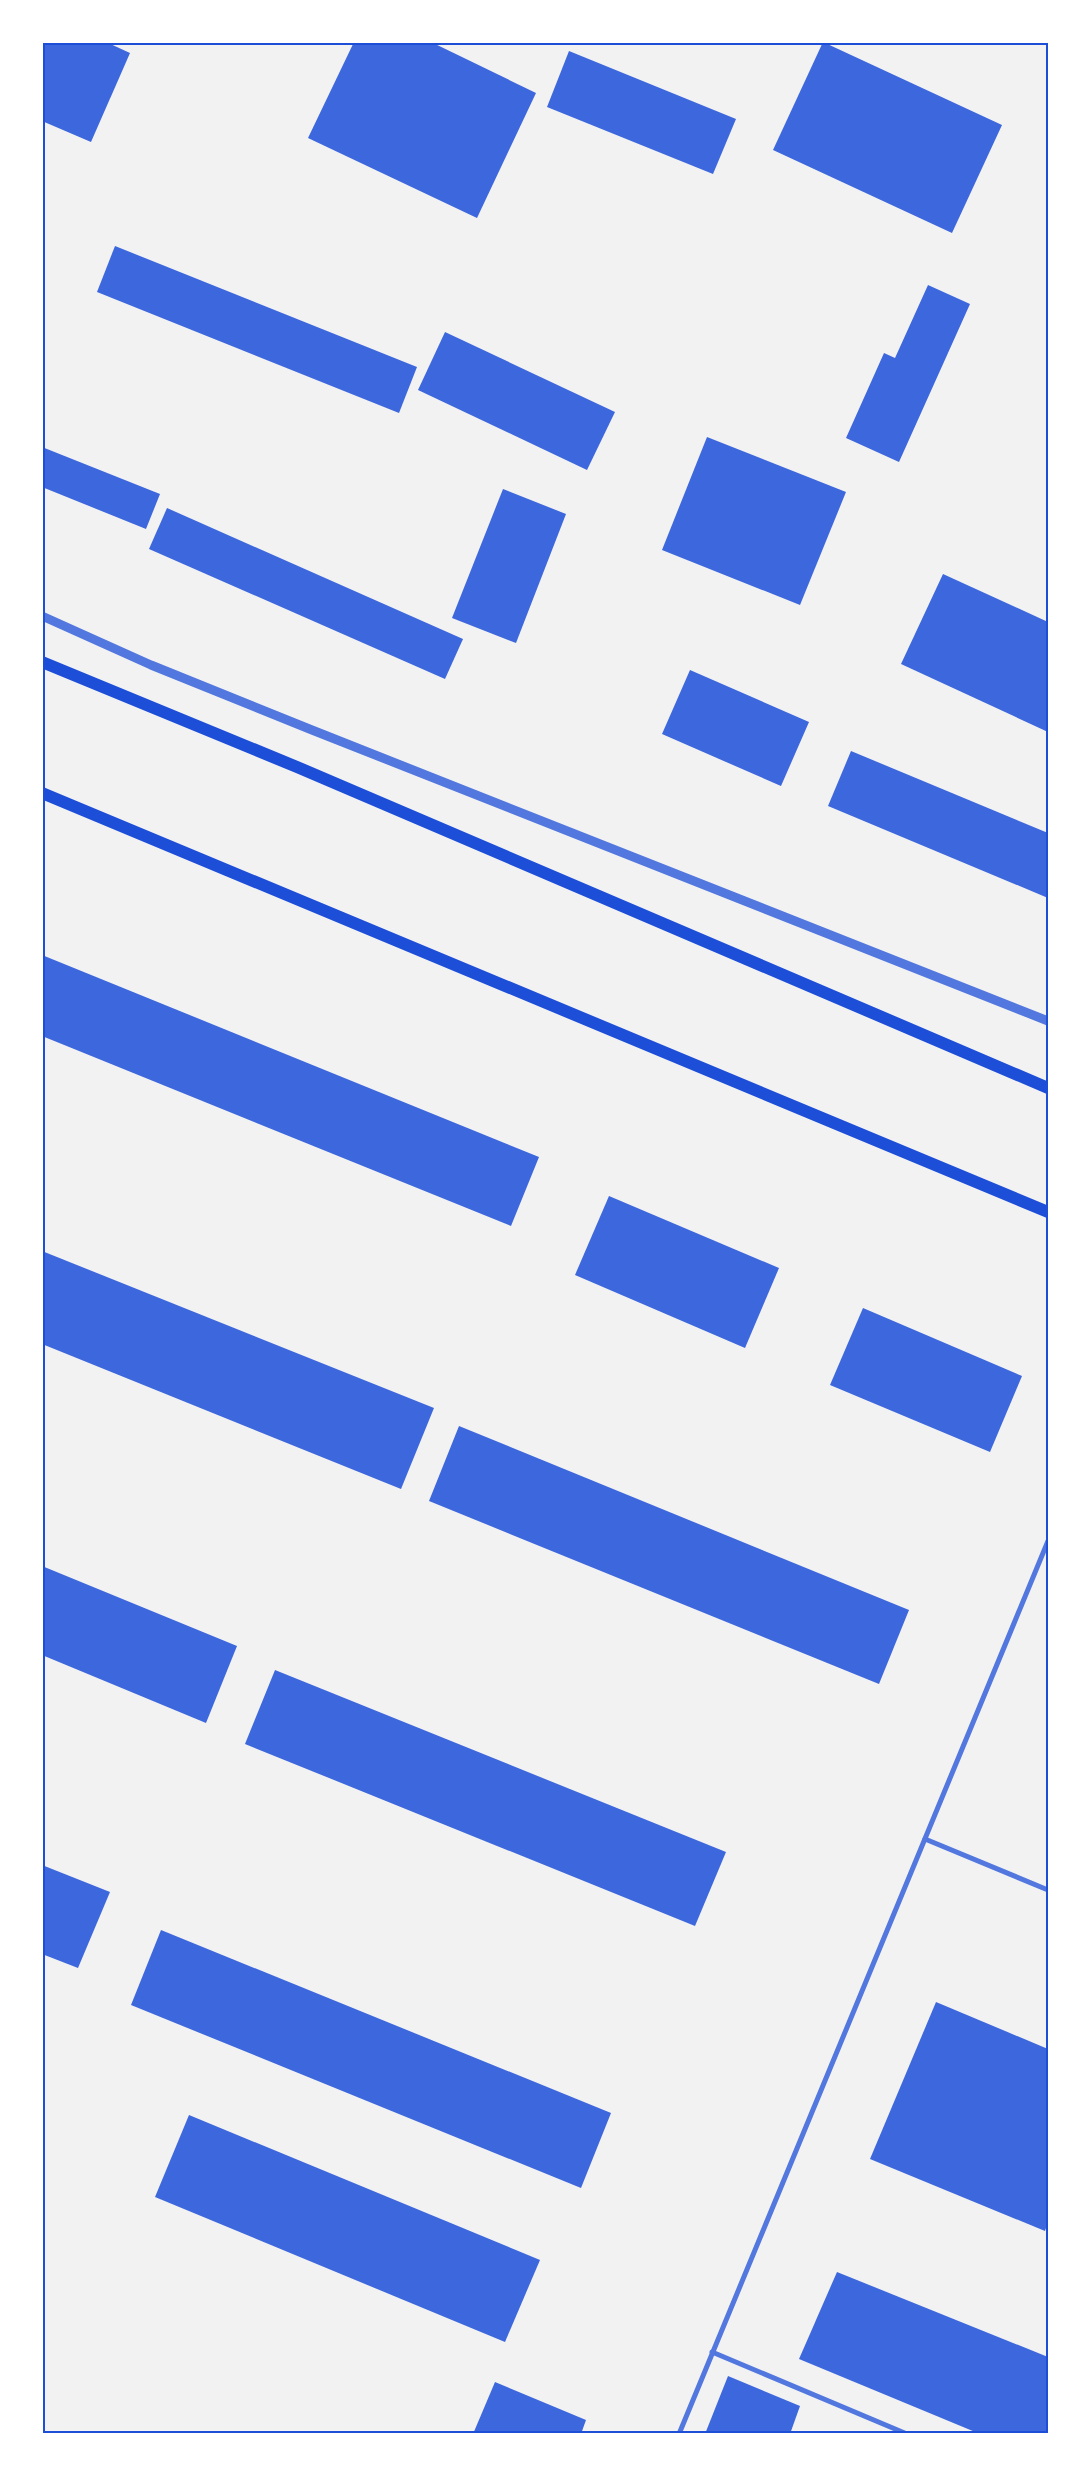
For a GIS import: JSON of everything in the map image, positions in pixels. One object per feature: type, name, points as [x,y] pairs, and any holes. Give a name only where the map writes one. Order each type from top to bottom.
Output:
[{"type":"main road","points":[[42,662],[315,775],[1048,1088]]},
{"type":"main road","points":[[42,793],[1048,1212]]},
{"type":"street","points":[[42,616],[151,665],[312,730],[1048,1021]]},
{"type":"street","points":[[679,2434],[1048,1540]]},
{"type":"street","points":[[925,1839],[1048,1890]]},
{"type":"street","points":[[712,2352],[907,2434]]},
{"type":"building","points":[[42,42],[106,42],[130,53],[91,142],[42,121]]},
{"type":"building","points":[[354,42],[431,42],[536,93],[477,218],[308,138]]},
{"type":"building","points":[[823,42],[1002,125],[952,233],[773,150]]},
{"type":"building","points":[[569,51],[736,119],[713,174],[547,107]]},
{"type":"building","points":[[115,246],[417,367],[399,413],[97,292]]},
{"type":"building","points":[[928,285],[970,304],[899,462],[846,438],[884,353],[895,358]]},
{"type":"building","points":[[445,332],[615,412],[587,470],[418,390]]},
{"type":"building","points":[[707,437],[846,492],[800,605],[662,550]]},
{"type":"building","points":[[42,447],[160,494],[146,529],[42,487]]},
{"type":"building","points":[[503,489],[566,514],[516,643],[452,618]]},
{"type":"building","points":[[167,508],[463,639],[445,679],[149,549]]},
{"type":"building","points":[[943,574],[1048,622],[1048,732],[901,664]]},
{"type":"building","points":[[690,670],[809,722],[781,786],[662,734]]},
{"type":"building","points":[[851,751],[1048,833],[1048,898],[828,806]]},
{"type":"building","points":[[42,955],[539,1157],[511,1226],[42,1036]]},
{"type":"building","points":[[609,1196],[779,1268],[745,1348],[575,1275]]},
{"type":"building","points":[[42,1251],[434,1408],[401,1489],[42,1344]]},
{"type":"building","points":[[863,1308],[1022,1376],[990,1452],[830,1385]]},
{"type":"building","points":[[459,1426],[909,1610],[879,1684],[429,1501]]},
{"type":"building","points":[[42,1566],[237,1646],[206,1723],[42,1655]]},
{"type":"building","points":[[275,1670],[726,1852],[695,1926],[245,1744]]},
{"type":"building","points":[[42,1865],[110,1892],[78,1968],[42,1954]]},
{"type":"building","points":[[161,1930],[611,2113],[581,2188],[131,2005]]},
{"type":"building","points":[[936,2002],[1048,2049],[1048,2222],[1045,2231],[870,2159]]},
{"type":"building","points":[[189,2115],[540,2260],[505,2342],[155,2197]]},
{"type":"building","points":[[837,2272],[1048,2357],[1048,2434],[980,2434],[799,2359]]},
{"type":"building","points":[[728,2376],[800,2406],[790,2434],[705,2434]]},
{"type":"building","points":[[495,2382],[586,2420],[581,2434],[473,2434]]}]
